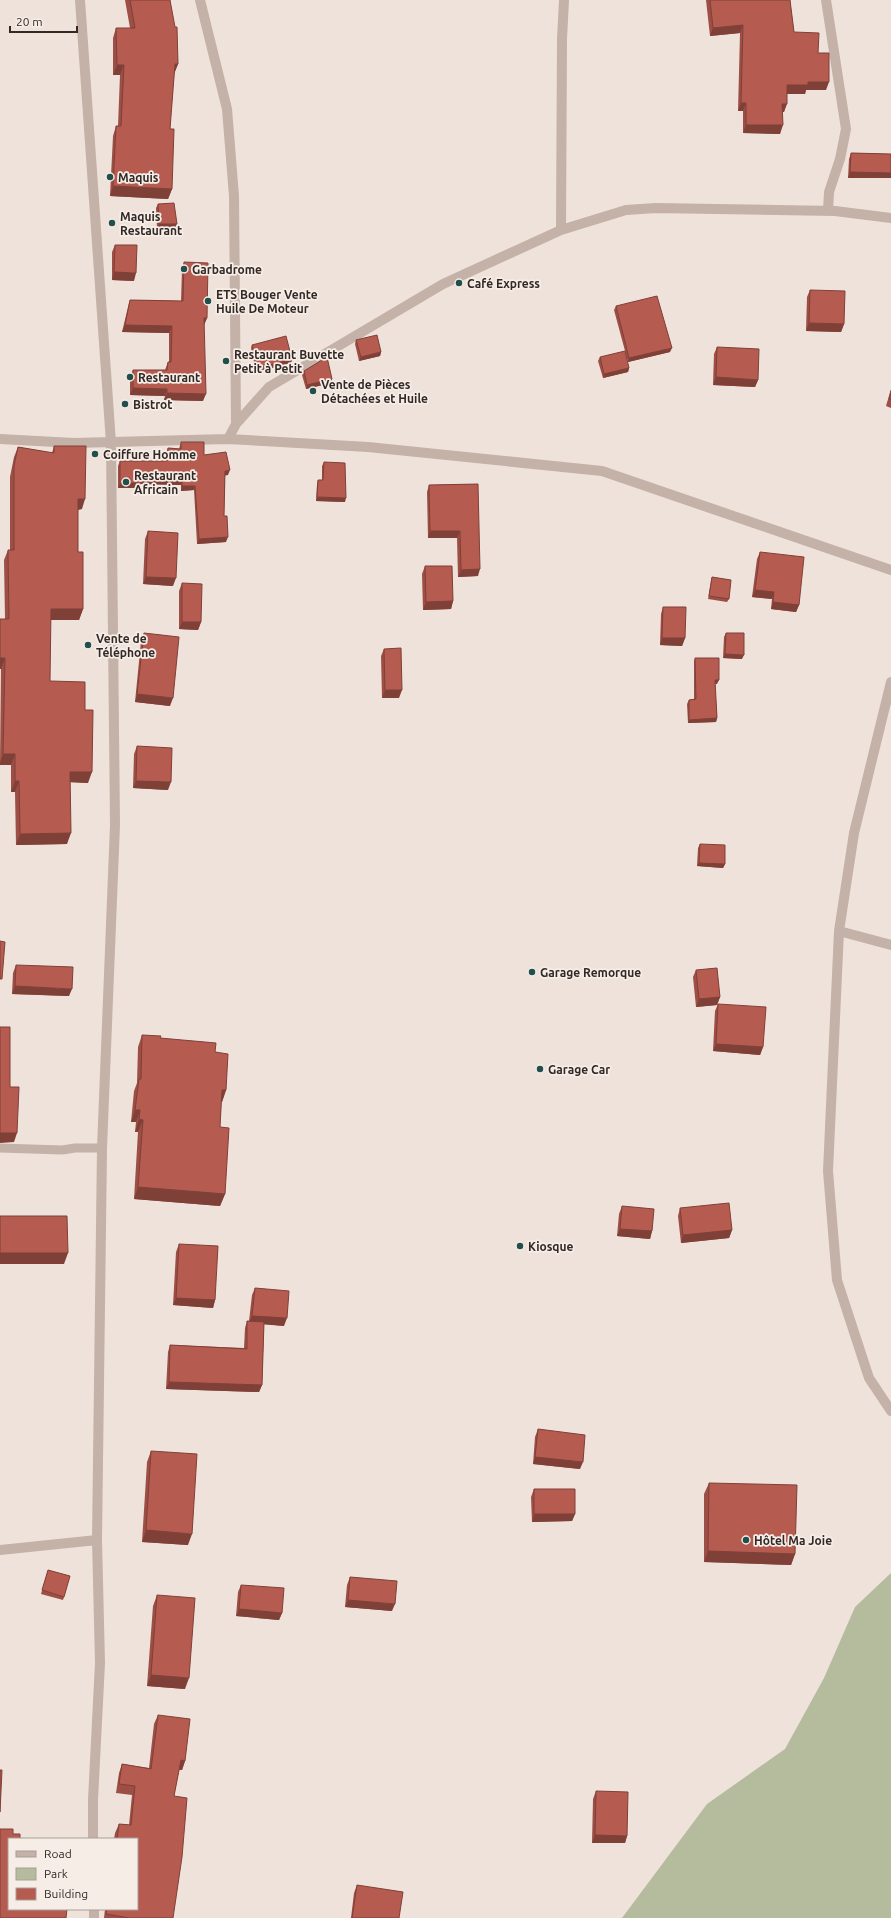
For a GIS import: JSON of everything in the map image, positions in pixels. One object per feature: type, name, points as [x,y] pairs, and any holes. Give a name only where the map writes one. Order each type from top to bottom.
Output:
[{"type":"street","points":[[80,0],[111,443],[115,825],[102,1148],[97,1540],[100,1663],[93,1800],[93,1838]]},
{"type":"street","points":[[200,0],[227,109],[234,196],[236,424]]},
{"type":"street","points":[[561,230],[562,39],[564,0]]},
{"type":"street","points":[[826,0],[846,129],[840,159],[829,192],[828,211]]},
{"type":"street","points":[[228,439],[236,424],[269,387],[443,284],[561,230],[626,210],[670,208],[828,211],[891,218]]},
{"type":"street","points":[[0,439],[51,443],[111,443],[228,439],[368,448],[602,471],[891,570]]},
{"type":"street","points":[[891,682],[854,833],[840,931],[828,1171],[838,1280],[869,1378],[891,1411]]},
{"type":"street","points":[[840,931],[891,945]]},
{"type":"street","points":[[0,1550],[97,1540]]},
{"type":"lane","points":[[0,1148],[62,1150],[75,1148],[102,1148]]},
{"type":"green space","points":[[891,1573],[891,1918],[622,1918],[707,1804],[785,1749],[824,1678],[855,1607]]},
{"type":"building","points":[[130,0],[170,0],[175,27],[177,27],[178,64],[175,64],[170,129],[174,129],[172,189],[113,186],[116,126],[121,126],[124,65],[117,65],[116,28],[135,28]]},
{"type":"building","points":[[710,0],[790,0],[794,32],[819,33],[818,53],[829,53],[829,82],[808,82],[808,85],[787,85],[787,104],[782,104],[783,125],[746,125],[746,103],[741,103],[743,25],[713,28]]},
{"type":"building","points":[[851,153],[891,154],[891,173],[850,172]]},
{"type":"building","points":[[174,203],[177,224],[159,224],[158,204]]},
{"type":"building","points":[[115,245],[137,245],[136,273],[114,272]]},
{"type":"building","points":[[184,262],[208,263],[207,318],[204,318],[206,394],[167,393],[167,389],[133,388],[133,370],[167,370],[168,362],[171,362],[172,326],[125,325],[130,300],[183,301]]},
{"type":"building","points":[[810,290],[845,291],[844,324],[809,323]]},
{"type":"building","points":[[657,296],[672,348],[629,358],[616,306]]},
{"type":"building","points":[[377,335],[381,352],[361,357],[356,340]]},
{"type":"building","points":[[286,336],[292,359],[258,368],[252,345]]},
{"type":"building","points":[[717,347],[759,349],[758,380],[716,377]]},
{"type":"building","points":[[625,351],[629,368],[604,374],[600,357]]},
{"type":"building","points":[[327,357],[332,379],[307,385],[304,371]]},
{"type":"building","points":[[181,442],[204,442],[204,455],[226,452],[230,470],[225,471],[224,516],[227,516],[228,537],[199,539],[195,486],[182,486],[182,480],[141,479],[141,483],[120,483],[120,461],[167,461],[168,448],[181,449]]},
{"type":"building","points":[[54,446],[86,446],[85,499],[78,499],[78,552],[83,552],[83,609],[51,609],[50,681],[85,682],[85,710],[93,710],[92,772],[70,772],[71,833],[20,834],[19,781],[15,781],[15,754],[3,754],[5,658],[0,658],[0,619],[9,619],[8,550],[14,550],[14,466],[18,447],[54,453]]},
{"type":"building","points":[[324,462],[345,463],[346,498],[317,497],[318,480],[323,480]]},
{"type":"building","points":[[478,484],[480,569],[461,570],[460,531],[430,531],[429,485]]},
{"type":"building","points":[[148,531],[178,533],[176,578],[146,577]]},
{"type":"building","points":[[760,552],[804,557],[799,605],[773,602],[774,592],[755,590]]},
{"type":"building","points":[[425,566],[452,566],[453,601],[426,602]]},
{"type":"building","points":[[712,577],[731,580],[729,599],[709,596]]},
{"type":"building","points":[[182,583],[202,584],[201,622],[182,622]]},
{"type":"building","points":[[663,607],[686,607],[685,638],[662,638]]},
{"type":"building","points":[[144,633],[179,637],[173,698],[137,694]]},
{"type":"building","points":[[726,633],[744,633],[744,655],[725,654]]},
{"type":"building","points":[[401,648],[402,690],[385,690],[384,649]]},
{"type":"building","points":[[695,658],[719,658],[719,680],[715,680],[717,718],[689,720],[689,700],[696,699]]},
{"type":"building","points":[[137,746],[172,748],[171,782],[136,781]]},
{"type":"building","points":[[700,844],[725,845],[725,864],[699,863]]},
{"type":"building","points":[[0,941],[5,942],[2,979],[0,979]]},
{"type":"building","points":[[16,965],[73,967],[72,989],[15,986]]},
{"type":"building","points":[[717,968],[720,997],[699,999],[696,970]]},
{"type":"building","points":[[718,1004],[766,1007],[763,1047],[716,1044]]},
{"type":"building","points":[[0,1027],[10,1027],[10,1087],[19,1087],[17,1133],[0,1133]]},
{"type":"building","points":[[142,1035],[216,1043],[215,1052],[228,1054],[226,1090],[222,1090],[220,1127],[229,1128],[225,1194],[138,1187],[143,1120],[139,1119],[140,1110],[135,1110],[139,1079],[141,1079]]},
{"type":"building","points":[[729,1203],[732,1230],[683,1235],[680,1208]]},
{"type":"building","points":[[622,1206],[654,1209],[652,1231],[620,1229]]},
{"type":"building","points":[[0,1216],[67,1216],[68,1253],[0,1253]]},
{"type":"building","points":[[179,1244],[218,1246],[215,1300],[176,1298]]},
{"type":"building","points":[[255,1288],[289,1291],[287,1318],[252,1316]]},
{"type":"building","points":[[247,1321],[264,1322],[262,1385],[169,1382],[170,1345],[247,1349]]},
{"type":"building","points":[[538,1429],[585,1435],[583,1462],[535,1457]]},
{"type":"building","points":[[151,1451],[197,1454],[192,1534],[146,1530]]},
{"type":"building","points":[[709,1483],[797,1485],[795,1554],[708,1551]]},
{"type":"building","points":[[534,1489],[575,1489],[575,1514],[534,1514]]},
{"type":"building","points":[[48,1570],[70,1576],[64,1597],[42,1590]]},
{"type":"building","points":[[350,1577],[397,1581],[395,1604],[348,1600]]},
{"type":"building","points":[[241,1585],[284,1588],[282,1613],[239,1609]]},
{"type":"building","points":[[157,1595],[195,1598],[189,1678],[151,1675]]},
{"type":"building","points":[[158,1715],[190,1719],[185,1761],[181,1760],[174,1796],[187,1798],[182,1857],[173,1918],[129,1918],[106,1914],[107,1910],[138,1910],[138,1838],[117,1838],[119,1824],[131,1825],[135,1786],[119,1784],[122,1764],[151,1769]]},
{"type":"building","points":[[0,1770],[2,1770],[0,1812]]},
{"type":"building","points":[[596,1791],[628,1792],[627,1836],[595,1835]]},
{"type":"building","points":[[0,1829],[13,1829],[13,1834],[20,1834],[20,1838],[8,1838],[8,1910],[67,1910],[66,1918],[0,1918]]},
{"type":"building","points":[[357,1885],[403,1892],[399,1918],[352,1918]]},
{"type":"place","name":"Maquis","points":[[110,177]]},
{"type":"place","name":"Maquis Restaurant","points":[[112,223]]},
{"type":"place","name":"Garbadrome","points":[[184,269]]},
{"type":"place","name":"Café Express","points":[[459,283]]},
{"type":"place","name":"ETS Bouger Vente Huile De Moteur","points":[[208,301]]},
{"type":"place","name":"Restaurant Buvette Petit à Petit","points":[[226,361]]},
{"type":"place","name":"Restaurant","points":[[130,377]]},
{"type":"place","name":"Vente de Pièces Détachées et Huile","points":[[313,391]]},
{"type":"place","name":"Bistrot","points":[[125,404]]},
{"type":"place","name":"Coiffure Homme","points":[[95,454]]},
{"type":"place","name":"Restaurant Africain","points":[[126,482]]},
{"type":"place","name":"Vente de Téléphone","points":[[88,645]]},
{"type":"place","name":"Garage Remorque","points":[[532,972]]},
{"type":"place","name":"Garage Car","points":[[540,1069]]},
{"type":"place","name":"Kiosque","points":[[520,1246]]},
{"type":"place","name":"Hôtel Ma Joie","points":[[746,1540]]}]
